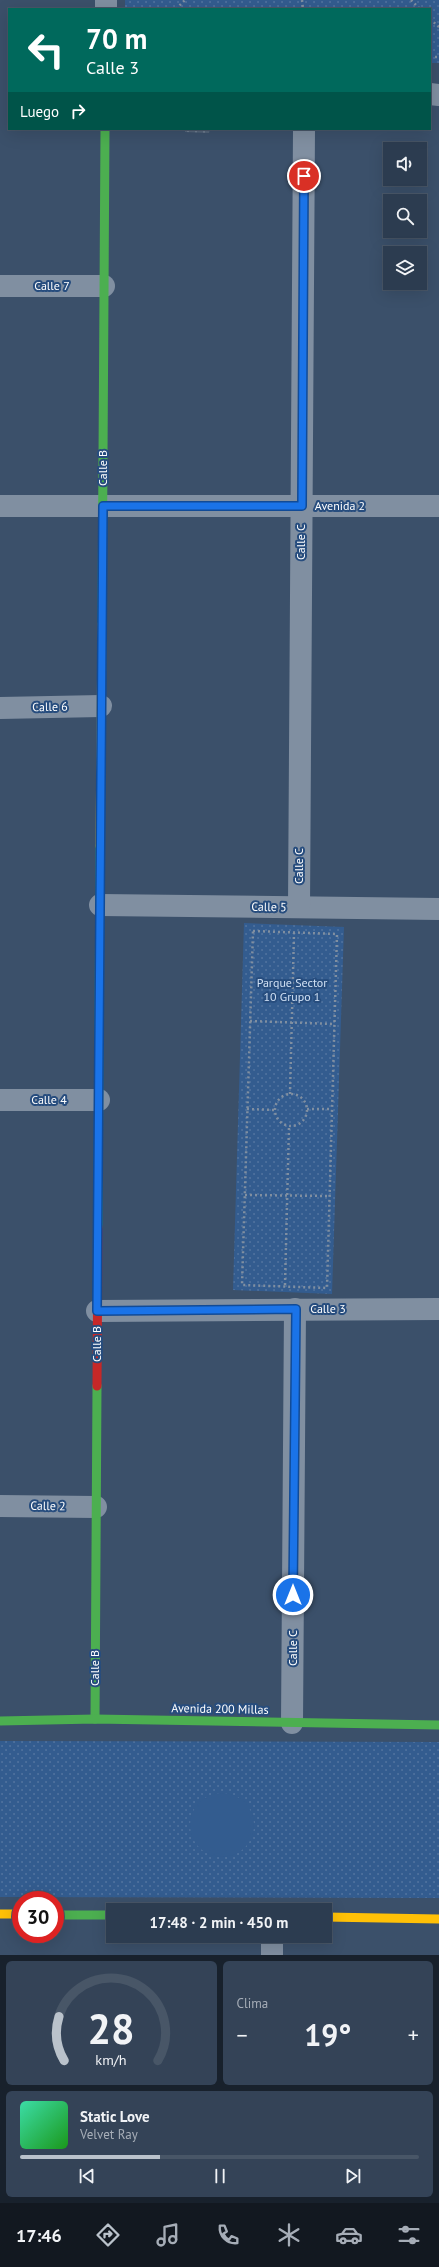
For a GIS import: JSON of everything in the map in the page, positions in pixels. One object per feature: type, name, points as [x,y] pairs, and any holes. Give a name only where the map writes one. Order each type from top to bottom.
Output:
[{"type":"street","name":"Calle B","points":[[94,1719],[105,130]]},
{"type":"street","name":"Calle C","points":[[297,907],[302,506],[304,130]]},
{"type":"street","name":"Calle 7","points":[[0,286],[104,286]]},
{"type":"street","name":"Avenida 2","points":[[0,506],[439,506]]},
{"type":"street","name":"Calle 6","points":[[0,708],[101,706]]},
{"type":"street","name":"Calle 5","points":[[100,905],[439,909]]},
{"type":"street","name":"Calle 4","points":[[0,1100],[99,1100]]},
{"type":"street","name":"Calle C","points":[[290,1309],[292,1723]]},
{"type":"street","name":"Calle 3","points":[[97,1311],[439,1309]]},
{"type":"street","name":"Calle 2","points":[[0,1506],[96,1507]]},
{"type":"street","name":"Avenida 200 Millas","points":[[0,1721],[94,1719],[439,1725]]},
{"type":"street","points":[[0,1914],[12,1914]]},
{"type":"street","points":[[64,1915],[106,1915]]},
{"type":"street","points":[[332,1917],[439,1919]]},
{"type":"street","points":[[272,1943],[272,1955]]},
{"type":"path","points":[[177,8],[185,0]]},
{"type":"path","points":[[411,0],[419,8]]},
{"type":"path","points":[[431,20],[439,28]]},
{"type":"path","points":[[290,1094],[294,932],[297,907]]},
{"type":"path","points":[[252,931],[294,932],[337,934],[326,1288],[242,1285],[252,931]]},
{"type":"path","points":[[250,1021],[334,1024]]},
{"type":"path","points":[[290,1094],[299,1096],[305,1101],[307,1109],[304,1121],[298,1126],[283,1125],[278,1120],[275,1110],[278,1100],[290,1094]]},
{"type":"path","points":[[247,1109],[275,1110]]},
{"type":"path","points":[[307,1109],[332,1109]]},
{"type":"path","points":[[289,1126],[284,1286],[290,1309]]},
{"type":"path","points":[[245,1195],[329,1196]]},
{"type":"green space","points":[[125,0],[439,0],[439,63],[431,63],[431,8],[125,8]]},
{"type":"green space","name":"Parque Sector 10 Grupo 1","points":[[244,923],[344,927],[332,1294],[233,1290]]},
{"type":"green space","points":[[0,1741],[439,1742],[439,1898],[64,1897],[64,1891],[12,1891],[12,1897],[0,1897]]},
{"type":"green space","points":[[222,1793],[240,1799],[248,1807],[254,1825],[248,1843],[240,1851],[222,1857],[204,1851],[196,1843],[190,1825],[196,1807],[204,1799]]},
{"type":"building","points":[[185,130],[210,130],[209,133],[185,132]]},
{"type":"traffic: fast","points":[[102,624],[105,130]]},
{"type":"traffic: fast","points":[[98,1227],[100,846]]},
{"type":"traffic: fast","points":[[95,1719],[97,1386]]},
{"type":"traffic: fast","points":[[0,1721],[95,1719],[439,1725]]},
{"type":"traffic: fast","points":[[64,1915],[106,1915]]},
{"type":"traffic: slow","points":[[100,846],[102,624]]},
{"type":"traffic: slow","points":[[0,1914],[12,1914]]},
{"type":"traffic: slow","points":[[332,1917],[439,1919]]},
{"type":"traffic: jam","points":[[97,1386],[98,1227]]},
{"type":"route","points":[[293,1595],[296,1309],[97,1311],[101,690],[103,506],[302,506],[304,176]]}]
